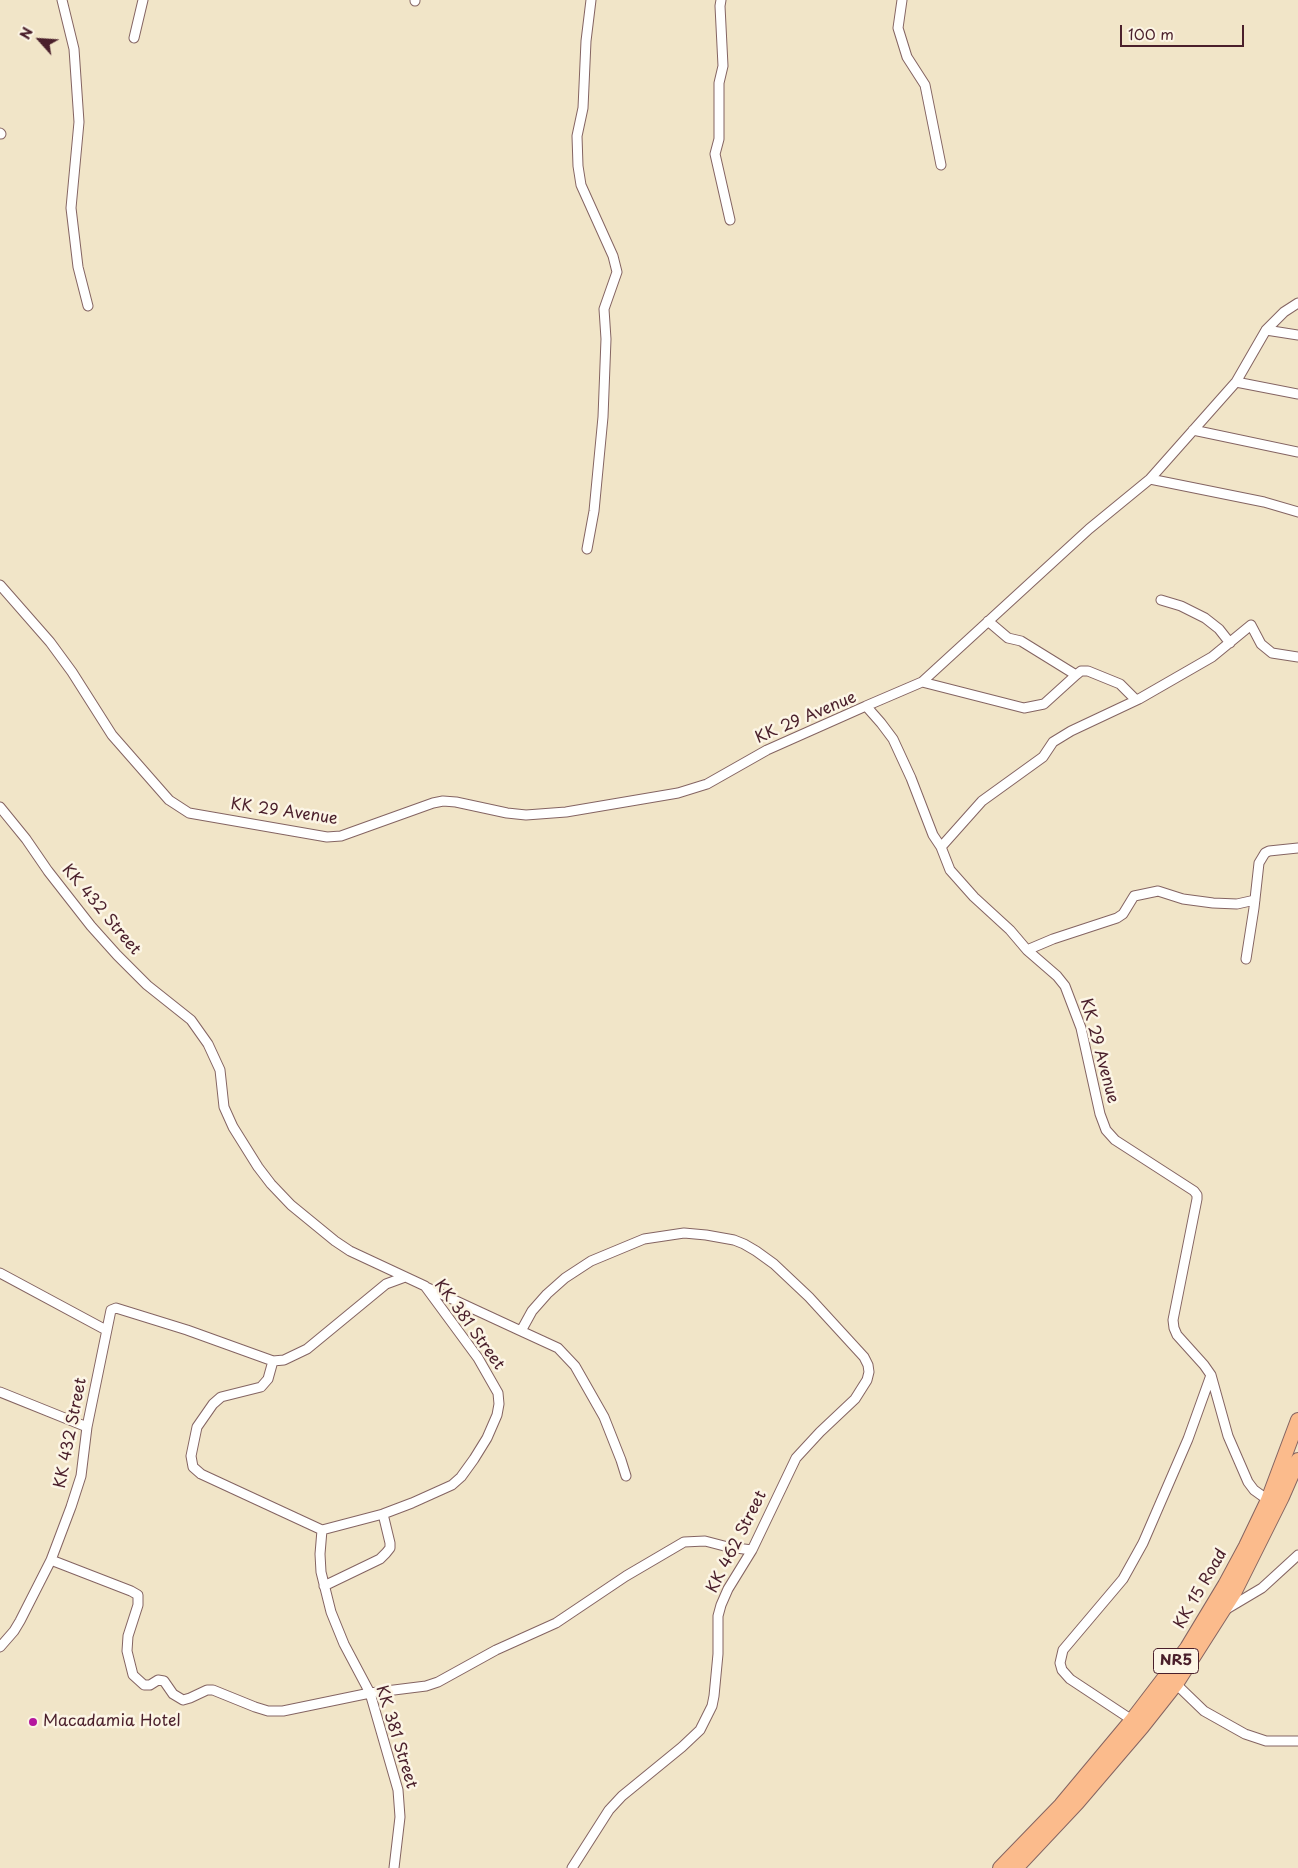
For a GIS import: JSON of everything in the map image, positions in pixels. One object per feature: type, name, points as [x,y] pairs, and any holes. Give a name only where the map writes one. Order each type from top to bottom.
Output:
[{"type":"highway","name":"KK 15 Road","points":[[1016,1868],[1078,1803],[1137,1724],[1187,1648],[1225,1585],[1268,1500],[1298,1420]]},
{"type":"highway","name":"KK 15 Road","points":[[1000,1868],[1176,1684],[1224,1611],[1282,1497],[1298,1460]]},
{"type":"street","points":[[62,0],[74,49],[79,122],[71,208],[78,267],[88,306]]},
{"type":"street","points":[[134,38],[143,0]]},
{"type":"street","points":[[587,550],[594,511],[603,417],[606,339],[604,309],[617,272],[617,265],[581,185],[578,171],[577,136],[583,108],[586,41],[591,0]]},
{"type":"street","points":[[721,0],[723,66],[719,83],[719,139],[715,154],[730,220]]},
{"type":"street","points":[[902,0],[898,28],[907,57],[925,85],[941,165]]},
{"type":"street","points":[[866,706],[922,682],[1089,529],[1150,479],[1236,382],[1266,330],[1284,312],[1298,302]]},
{"type":"street","points":[[1266,330],[1298,335]]},
{"type":"street","points":[[1236,382],[1298,394]]},
{"type":"street","points":[[1193,430],[1298,452]]},
{"type":"street","points":[[1150,479],[1264,502],[1298,512]]},
{"type":"street","name":"KK 29 Avenue","points":[[0,585],[50,642],[72,672],[112,735],[169,800],[189,813],[327,837],[341,836],[443,801],[526,815],[566,812],[678,793],[707,784],[767,750],[866,706],[892,739],[911,778],[933,835],[941,848],[950,870],[974,897],[1057,976],[1069,993],[1080,1028],[1100,1114],[1106,1130],[1115,1140],[1194,1191],[1197,1195],[1198,1199],[1173,1320],[1174,1328],[1177,1335],[1211,1375],[1228,1436],[1248,1482],[1254,1490],[1268,1500]]},
{"type":"street","points":[[1161,600],[1181,606],[1206,618],[1219,629],[1230,643]]},
{"type":"street","points":[[988,621],[1008,638],[1021,641],[1076,675]]},
{"type":"street","points":[[941,848],[978,805],[1043,757],[1053,742],[1071,731],[1136,700],[1212,657],[1251,625],[1261,644],[1272,653],[1298,657]]},
{"type":"street","points":[[922,682],[1024,708],[1044,704],[1081,671],[1088,670],[1120,684],[1136,700]]},
{"type":"street","name":"KK 432 Street","points":[[0,807],[91,926],[117,956],[147,985],[191,1020]]},
{"type":"street","points":[[1246,959],[1259,862],[1265,853],[1269,851],[1298,848]]},
{"type":"street","points":[[1028,950],[1053,939],[1117,918],[1123,914],[1134,896],[1158,892],[1183,899],[1213,903],[1237,904],[1255,900]]},
{"type":"street","name":"KK 381 Street","points":[[191,1020],[208,1044],[220,1070],[224,1108],[233,1127],[271,1184],[291,1205],[335,1242],[424,1286],[490,1376],[498,1394],[497,1415],[487,1438],[461,1477],[443,1490],[383,1514],[322,1530],[320,1554],[324,1586],[331,1612],[344,1644],[370,1693],[398,1790],[400,1817],[394,1868]]},
{"type":"street","name":"KK 462 Street","points":[[521,1331],[532,1311],[547,1294],[565,1278],[591,1261],[644,1238],[663,1235],[699,1234],[734,1240],[744,1244],[774,1264],[809,1297],[864,1357],[869,1372],[864,1386],[855,1399],[796,1458],[752,1550],[728,1589],[718,1616],[718,1654],[714,1696],[706,1720],[694,1736],[615,1803],[572,1868]]},
{"type":"street","points":[[0,1273],[106,1330]]},
{"type":"street","points":[[322,1530],[201,1474],[193,1467],[191,1456],[197,1427],[205,1413],[221,1397],[261,1387],[268,1379],[273,1361],[284,1360],[307,1349],[386,1284],[404,1277]]},
{"type":"street","points":[[424,1286],[558,1348],[575,1366],[604,1417],[626,1476]]},
{"type":"street","name":"KK 432 Street","points":[[0,1647],[20,1621],[51,1560],[71,1507],[81,1476],[87,1427],[111,1310],[116,1308],[187,1330],[273,1361]]},
{"type":"street","points":[[1137,1724],[1070,1678],[1062,1670],[1060,1663],[1063,1650],[1122,1579],[1143,1543],[1188,1439],[1211,1375]]},
{"type":"street","points":[[0,1392],[87,1427]]},
{"type":"street","points":[[324,1586],[380,1559],[386,1553],[390,1548],[390,1543],[383,1514]]},
{"type":"street","points":[[51,1560],[132,1590],[138,1595],[138,1605],[128,1636],[127,1651],[133,1676],[144,1686],[158,1680],[164,1681],[172,1694],[183,1700],[207,1690],[213,1690],[255,1707],[283,1711],[370,1693],[426,1686],[438,1682],[496,1650],[556,1623],[626,1576],[684,1542],[706,1541],[728,1547],[752,1550]]},
{"type":"street","points":[[1224,1611],[1262,1588],[1298,1555]]},
{"type":"street","points":[[1176,1684],[1204,1711],[1245,1734],[1266,1741],[1298,1741]]},
{"type":"place","name":"Macadamia Hotel","points":[[33,1722]]}]
